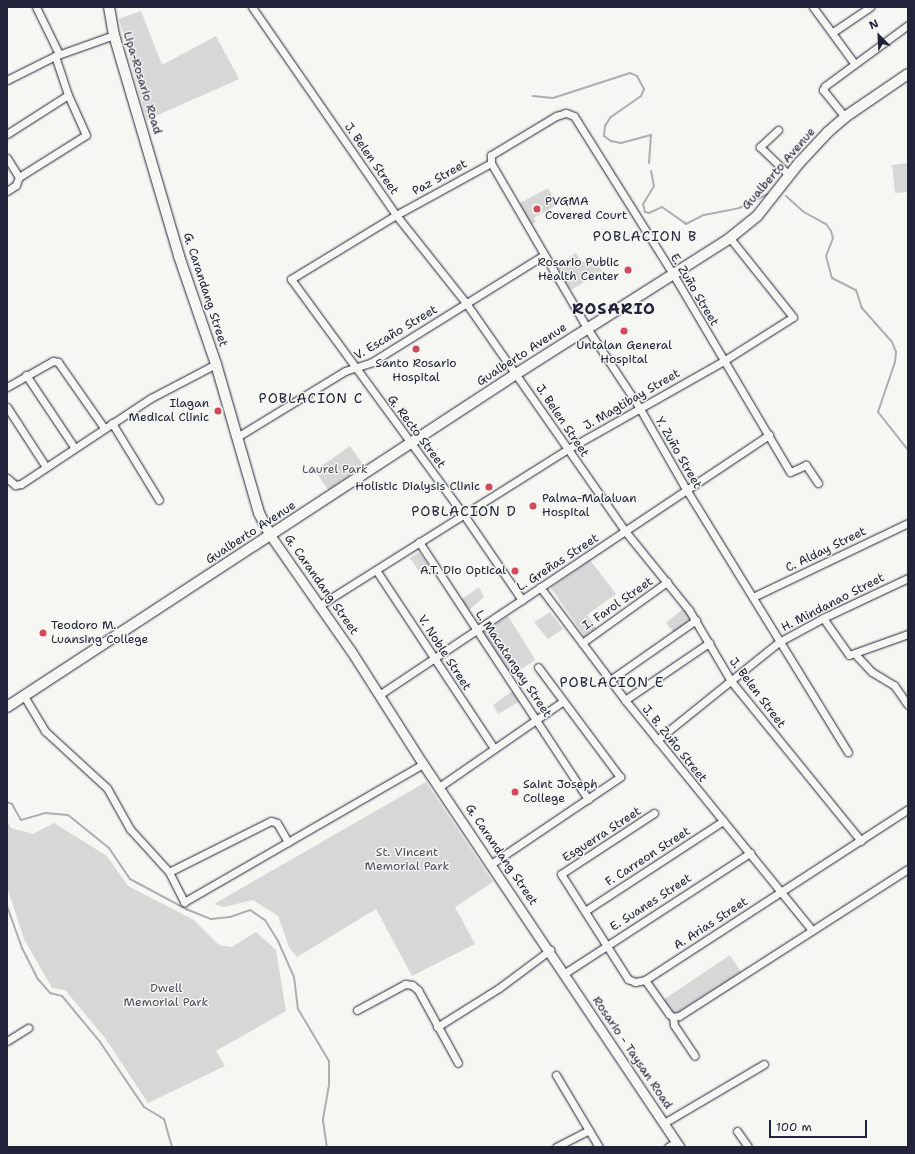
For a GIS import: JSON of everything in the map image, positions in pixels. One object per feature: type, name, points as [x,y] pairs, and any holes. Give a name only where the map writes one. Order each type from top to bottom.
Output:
[{"type":"main road","name":"Lipa-Rosario Road","points":[[109,7],[114,35],[154,167]]},
{"type":"main road","name":"Gualberto Avenue","points":[[7,707],[516,374],[730,238],[758,215],[813,146],[845,117],[908,74]]},
{"type":"main road","name":"G. Carandang Street","points":[[154,167],[179,256],[216,364],[259,512],[270,535],[320,605],[423,764],[565,973]]},
{"type":"main road","name":"Rosario - Taysan Road","points":[[565,973],[664,1123],[674,1145]]},
{"type":"street","points":[[7,191],[16,186],[19,177],[86,135],[68,95],[57,55],[36,7]]},
{"type":"street","name":"J. Belen Street","points":[[252,7],[396,215],[466,303],[625,531],[696,620],[731,681],[861,841]]},
{"type":"street","points":[[813,7],[854,62]]},
{"type":"street","points":[[833,32],[870,7]]},
{"type":"street","points":[[845,117],[823,90],[854,62],[908,25]]},
{"type":"street","points":[[7,80],[57,55],[114,35]]},
{"type":"street","points":[[7,134],[68,95]]},
{"type":"street","name":"Paz Street","points":[[291,279],[396,215],[491,163],[491,155],[556,116],[566,113],[574,116]]},
{"type":"street","name":"E. Zuño Street","points":[[574,116],[725,360],[790,472],[806,465],[818,482]]},
{"type":"street","points":[[778,130],[760,147],[789,175]]},
{"type":"street","points":[[7,158],[19,177]]},
{"type":"street","name":"Y. Zuño Street","points":[[491,163],[587,328],[639,407],[686,489],[848,752]]},
{"type":"street","name":"J. Magtibay Street","points":[[320,605],[568,449],[639,407],[725,360],[793,317],[730,238]]},
{"type":"street","name":"V. Escaño Street","points":[[237,437],[345,371],[356,369],[372,362],[544,255]]},
{"type":"street","name":"G. Recto Street","points":[[291,279],[410,444],[464,515],[522,600]]},
{"type":"street","points":[[7,387],[26,375],[53,362],[58,362],[104,428]]},
{"type":"street","points":[[7,478],[15,485],[21,484],[74,447],[159,393],[216,364]]},
{"type":"street","points":[[26,375],[74,447]]},
{"type":"street","points":[[7,407],[46,467]]},
{"type":"street","points":[[112,423],[160,500]]},
{"type":"street","name":"L. Greñas Street","points":[[379,695],[769,435]]},
{"type":"street","name":"C. Alday Street","points":[[753,597],[908,523]]},
{"type":"street","name":"L. Macatangay Street","points":[[419,542],[538,719],[588,799]]},
{"type":"street","name":"V. Noble Street","points":[[376,570],[494,748]]},
{"type":"street","name":"H. Mindanao Street","points":[[657,740],[779,642],[823,618],[908,578]]},
{"type":"street","name":"I. Farol Street","points":[[582,643],[667,582]]},
{"type":"street","name":"J. B. Zuño Street","points":[[540,587],[625,700],[812,930]]},
{"type":"street","points":[[823,618],[845,651],[850,655],[856,655],[908,634]]},
{"type":"street","points":[[610,680],[696,620]]},
{"type":"street","points":[[625,700],[709,643]]},
{"type":"street","points":[[856,655],[872,672],[894,685],[908,705]]},
{"type":"street","points":[[491,864],[620,777],[538,667]]},
{"type":"street","points":[[24,696],[40,725],[103,783],[130,829],[169,872],[184,902],[423,764]]},
{"type":"street","points":[[438,786],[563,701]]},
{"type":"street","name":"A. Arias Street","points":[[644,980],[861,841],[908,809]]},
{"type":"street","name":"Esguerra Street","points":[[585,911],[561,874],[654,813]]},
{"type":"street","points":[[169,872],[271,821],[277,823],[288,842]]},
{"type":"street","name":"F. Carreon Street","points":[[585,911],[723,821]]},
{"type":"street","name":"E. Suanes Street","points":[[565,973],[750,853]]},
{"type":"street","points":[[673,1017],[679,1016],[908,869]]},
{"type":"street","points":[[585,911],[628,979],[635,982],[644,980],[673,1017],[674,1025],[695,1056]]},
{"type":"street","points":[[437,1027],[499,988],[550,950]]},
{"type":"street","points":[[357,1010],[405,984],[412,985],[418,990],[458,1063]]},
{"type":"street","points":[[7,1041],[28,1028]]},
{"type":"street","points":[[664,1123],[764,1064]]},
{"type":"street","points":[[556,1075],[600,1147]]},
{"type":"street","points":[[556,1147],[590,1130]]},
{"type":"street","points":[[737,1131],[748,1147]]},
{"type":"green space","points":[[141,11],[162,65],[216,36],[239,79],[147,120],[119,19]]},
{"type":"green space","points":[[908,163],[908,192],[895,193],[892,165]]},
{"type":"green space","name":"PVGMA Covered Court","points":[[548,188],[557,205],[534,218],[536,222],[529,226],[520,203]]},
{"type":"green space","points":[[576,253],[582,262],[592,256],[602,271],[571,290],[556,266]]},
{"type":"green space","name":"Laurel Park","points":[[350,446],[364,466],[329,490],[315,471]]},
{"type":"green space","points":[[419,552],[428,565],[419,571],[410,558]]},
{"type":"green space","points":[[590,560],[616,594],[587,615],[597,629],[585,637],[551,588]]},
{"type":"green space","points":[[479,587],[484,597],[468,611],[461,600]]},
{"type":"green space","points":[[683,609],[691,619],[674,633],[666,623]]},
{"type":"green space","points":[[550,612],[563,629],[548,639],[534,622]]},
{"type":"green space","points":[[508,616],[536,660],[510,676],[483,632]]},
{"type":"green space","points":[[514,690],[521,701],[498,714],[493,705]]},
{"type":"green space","name":"St. Vincent Memorial Park","points":[[426,782],[493,882],[455,907],[475,944],[412,976],[376,909],[297,957],[289,947],[278,916],[253,900],[224,907],[214,904]]},
{"type":"green space","name":"Dwell Memorial Park","points":[[7,821],[11,828],[33,834],[54,823],[107,856],[128,886],[194,920],[219,945],[232,947],[256,932],[276,950],[286,1011],[216,1051],[225,1066],[148,1103],[105,1038],[65,990],[52,988],[24,939],[7,887]]},
{"type":"green space","points":[[730,955],[741,972],[678,1012],[672,1013],[663,1000]]},
{"type":"waterway","points":[[533,96],[553,98],[630,73],[637,76],[644,89],[641,96],[610,118],[605,126],[604,136],[611,141],[621,143],[651,135],[649,163]]},
{"type":"waterway","points":[[651,171],[654,186],[643,204],[645,212],[649,213],[662,207],[686,224],[704,215],[739,208],[768,194]]},
{"type":"waterway","points":[[786,196],[804,212],[826,224],[831,231],[833,238],[826,256],[832,278],[856,290],[862,308],[892,342],[896,352],[895,362],[878,412],[908,450]]},
{"type":"waterway","points":[[7,802],[12,804],[21,820],[45,813],[68,815],[109,848],[130,879],[186,909],[211,919],[230,917],[250,910],[265,920],[278,941],[294,977],[298,1009],[329,1061],[329,1085],[323,1120],[327,1147]]},
{"type":"waterway","points":[[7,906],[22,948],[38,979],[50,993],[62,996],[100,1042],[144,1107],[164,1119],[172,1147]]},
{"type":"place","name":"PVGMA Covered Court","points":[[537,209]]},
{"type":"place","name":"Rosario Public Health Center","points":[[628,270]]},
{"type":"place","name":"Untalan General Hospital","points":[[624,331]]},
{"type":"place","name":"Santo Rosario Hospital","points":[[416,349]]},
{"type":"place","name":"Ilagan Medical Clinic","points":[[218,411]]},
{"type":"place","name":"Holistic Dialysis Clinic","points":[[489,487]]},
{"type":"place","name":"Palma-Malaluan Hospital","points":[[533,506]]},
{"type":"place","name":"A.T. Dio Optical","points":[[515,571]]},
{"type":"place","name":"Teodoro M. Luansing College","points":[[43,633]]},
{"type":"place","name":"Saint Joseph College","points":[[515,792]]},
{"type":"district","name":"POBLACION B","points":[[645,236]]},
{"type":"district","name":"ROSARIO","points":[[614,309]]},
{"type":"district","name":"POBLACION C","points":[[311,398]]},
{"type":"district","name":"POBLACION D","points":[[464,511]]},
{"type":"district","name":"POBLACION E","points":[[612,682]]}]
